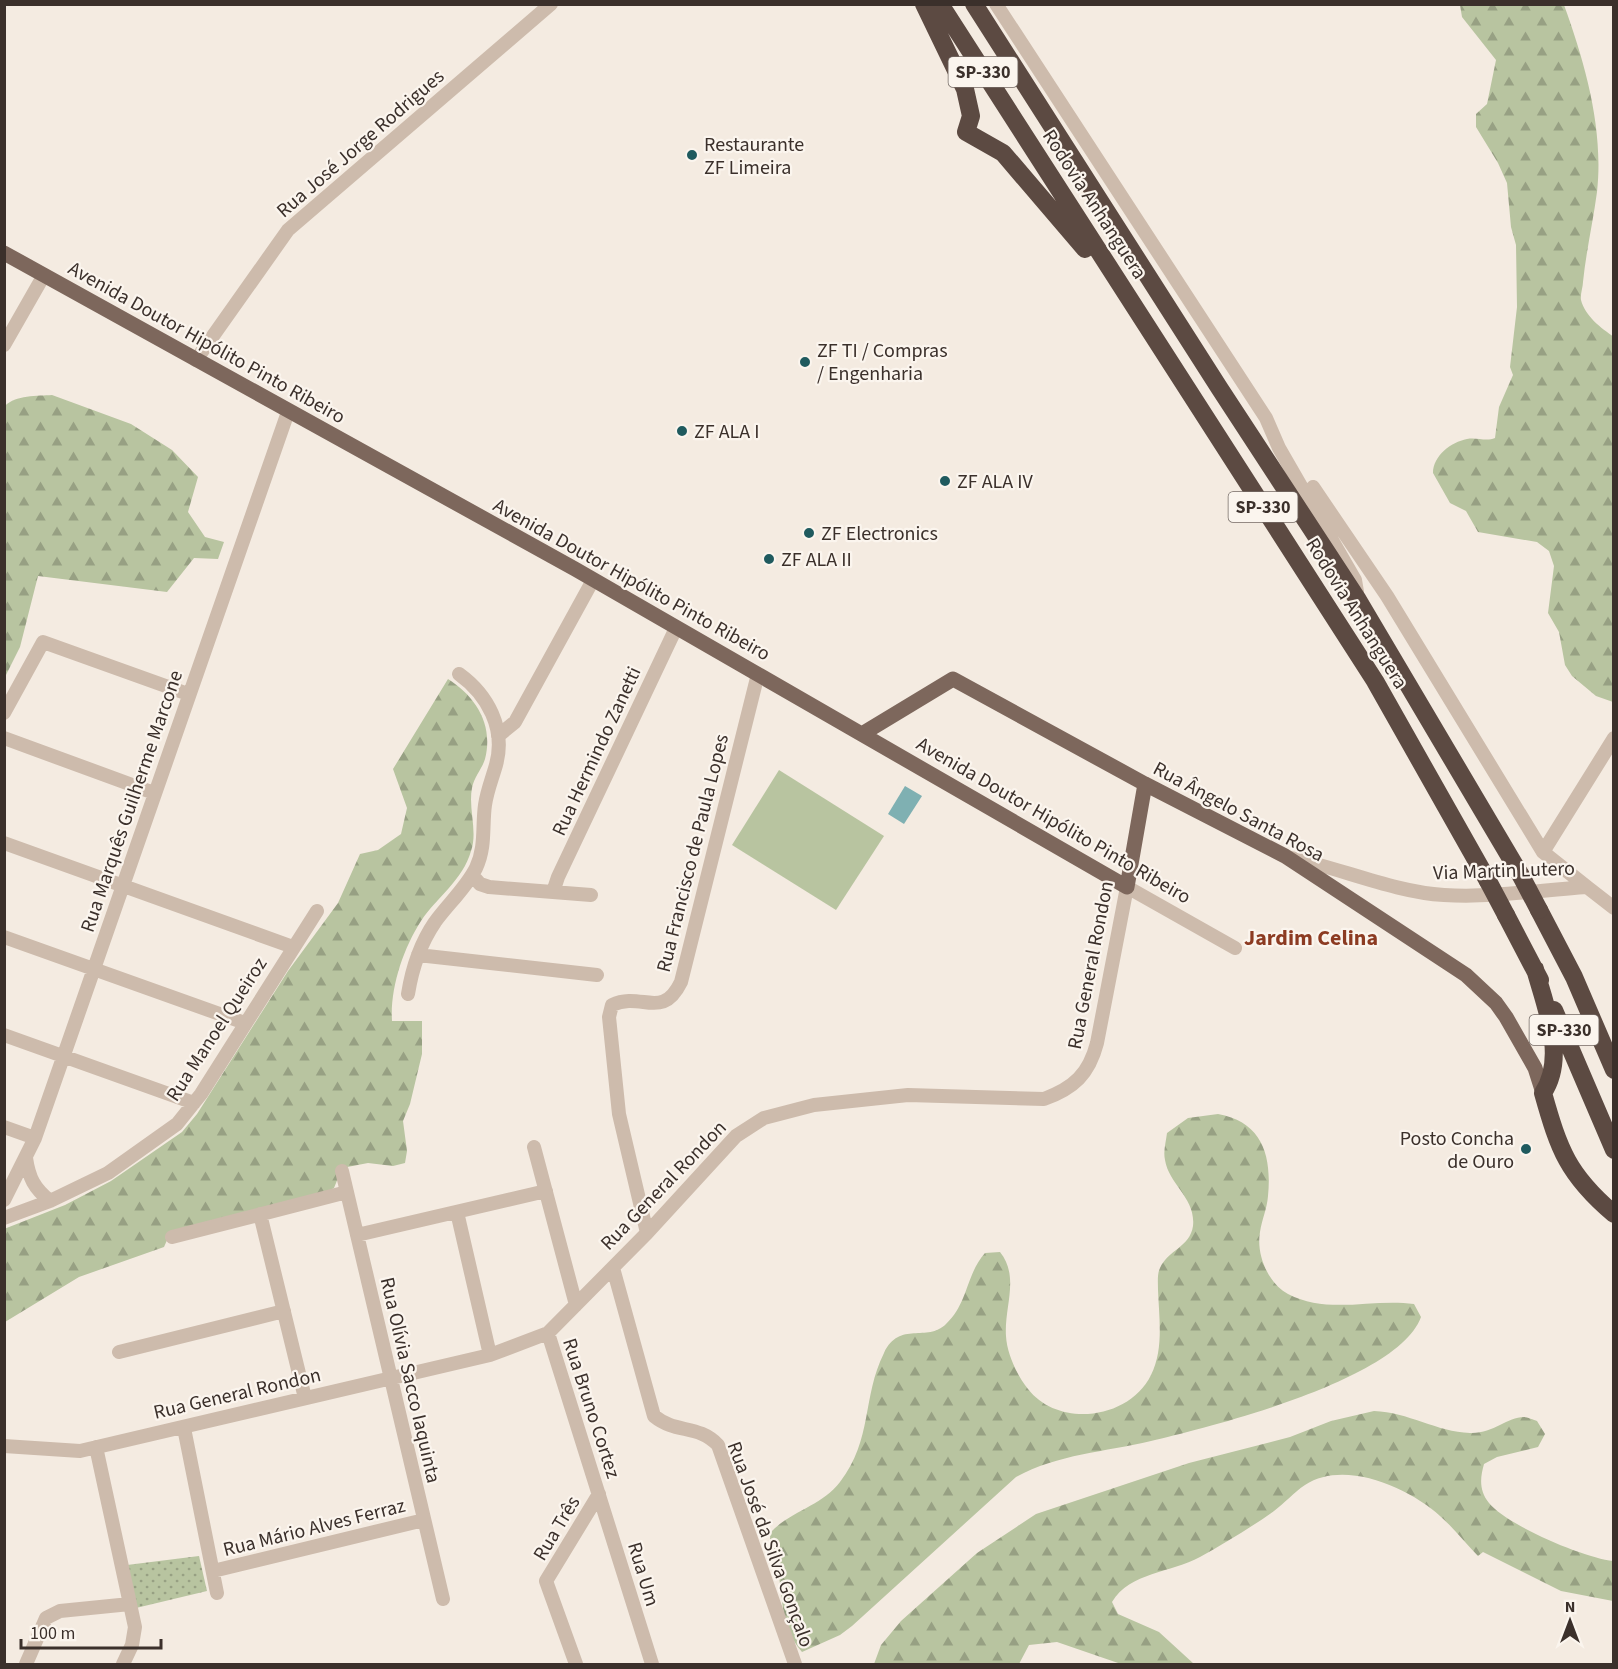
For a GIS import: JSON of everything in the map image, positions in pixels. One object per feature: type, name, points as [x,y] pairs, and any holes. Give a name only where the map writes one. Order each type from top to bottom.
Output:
[{"type":"highway","points":[[924,4],[965,89],[971,116],[966,132],[1003,153],[1023,174],[1140,316]]},
{"type":"highway","name":"Rodovia Anhanguera","points":[[940,4],[1375,681],[1535,969],[1570,1044],[1614,1149]]},
{"type":"highway","name":"Rodovia Anhanguera","points":[[974,4],[1358,600],[1520,874],[1574,977],[1614,1070]]},
{"type":"highway","points":[[1535,969],[1551,1030],[1553,1047],[1552,1076],[1543,1093],[1553,1129],[1573,1174],[1587,1191],[1614,1214]]},
{"type":"main road","name":"Avenida Doutor Hipólito Pinto Ribeiro","points":[[4,253],[593,580],[1127,886]]},
{"type":"main road","name":"Rua Ângelo Santa Rosa","points":[[862,734],[953,679],[1144,784],[1285,856],[1456,969],[1485,993],[1506,1017],[1534,1068],[1543,1093]]},
{"type":"main road","name":"Rua General Rondon","points":[[1127,886],[1144,784]]},
{"type":"street","name":"Rua José Jorge Rodrigues","points":[[196,360],[288,230],[551,4]]},
{"type":"street","points":[[996,4],[1266,418],[1290,448],[1305,476],[1387,596],[1543,852],[1587,887]]},
{"type":"street","points":[[4,345],[44,274]]},
{"type":"street","name":"Rua Marquês Guilherme Marcone","points":[[4,1200],[35,1138],[288,412]]},
{"type":"street","points":[[1266,418],[1279,448],[1355,580],[1358,600]]},
{"type":"street","points":[[498,736],[514,722],[593,580]]},
{"type":"street","name":"Rua Hermindo Zanetti","points":[[553,892],[558,877],[676,628]]},
{"type":"street","points":[[4,713],[43,642],[188,694]]},
{"type":"street","points":[[408,994],[418,955],[435,923],[472,875],[483,845],[485,806],[496,765],[498,736],[494,717],[485,700],[459,674]]},
{"type":"street","name":"Rua Francisco de Paula Lopes","points":[[647,1233],[619,1114],[609,1017],[612,1005],[623,1000],[661,1004],[674,997],[681,982],[758,674]]},
{"type":"street","points":[[4,738],[154,793]]},
{"type":"street","points":[[1543,852],[1614,738]]},
{"type":"street","points":[[4,843],[293,947]]},
{"type":"street","name":"Via Martin Lutero","points":[[1285,856],[1402,888],[1444,895],[1516,894],[1587,887],[1614,908]]},
{"type":"street","points":[[472,875],[480,884],[489,886],[591,895]]},
{"type":"street","name":"Rua General Rondon","points":[[4,1446],[80,1451],[490,1355],[548,1333],[647,1233],[736,1136],[764,1118],[814,1105],[909,1095],[1044,1099],[1062,1093],[1079,1081],[1092,1064],[1127,886]]},
{"type":"street","name":"Avenida Doutor Hipólito Pinto Ribeiro","points":[[1127,886],[1235,948]]},
{"type":"street","name":"Rua Manoel Queiroz","points":[[4,1218],[50,1201],[108,1173],[177,1124],[194,1103],[317,911]]},
{"type":"street","points":[[4,937],[245,1023]]},
{"type":"street","points":[[418,955],[597,975]]},
{"type":"street","points":[[4,1035],[194,1103]]},
{"type":"street","points":[[4,1127],[35,1138]]},
{"type":"street","points":[[534,1147],[576,1305]]},
{"type":"street","points":[[26,1158],[29,1176],[36,1190],[50,1201]]},
{"type":"street","name":"Rua Olívia Sacco Iaquinta","points":[[342,1171],[443,1599]]},
{"type":"street","points":[[357,1236],[546,1191]]},
{"type":"street","points":[[172,1237],[347,1192]]},
{"type":"street","points":[[457,1212],[490,1355]]},
{"type":"street","points":[[260,1214],[305,1398]]},
{"type":"street","name":"Rua José da Silva Gonçalo","points":[[613,1268],[654,1416],[664,1424],[708,1434],[718,1445],[795,1665]]},
{"type":"street","points":[[119,1352],[284,1311]]},
{"type":"street","name":"Rua Bruno Cortez","points":[[548,1333],[599,1494]]},
{"type":"street","points":[[184,1428],[217,1593]]},
{"type":"street","points":[[96,1447],[135,1627],[132,1645],[123,1665]]},
{"type":"street","name":"Rua Três","points":[[576,1665],[546,1581],[599,1494]]},
{"type":"street","name":"Rua Um","points":[[599,1494],[652,1665]]},
{"type":"street","name":"Rua Mário Alves Ferraz","points":[[213,1572],[424,1520]]},
{"type":"street","points":[[26,1665],[46,1618],[60,1611],[130,1604]]},
{"type":"green space","points":[[1460,5],[1564,5],[1586,73],[1595,120],[1598,168],[1597,192],[1581,298],[1590,316],[1614,337],[1613,702],[1596,696],[1572,676],[1565,665],[1559,632],[1548,613],[1554,566],[1549,551],[1537,542],[1478,532],[1466,511],[1450,503],[1433,473],[1436,461],[1455,443],[1467,439],[1495,438],[1499,407],[1513,375],[1510,367],[1517,307],[1516,245],[1511,227],[1507,183],[1498,163],[1476,127],[1476,114],[1487,104],[1496,60],[1462,17]]},
{"type":"green space","points":[[52,395],[131,424],[172,450],[198,477],[188,512],[205,537],[224,542],[218,559],[194,558],[167,592],[38,576],[20,647],[5,677],[5,406],[21,398]]},
{"type":"green space","points":[[448,679],[466,694],[480,712],[487,734],[487,746],[485,759],[472,788],[474,836],[471,851],[456,880],[427,912],[415,932],[403,956],[393,995],[392,1021],[422,1021],[422,1054],[410,1104],[403,1121],[407,1151],[405,1163],[393,1166],[368,1163],[337,1169],[338,1178],[334,1188],[327,1192],[171,1231],[164,1247],[79,1277],[5,1322],[4,1229],[65,1205],[111,1181],[182,1132],[197,1114],[288,971],[338,903],[360,854],[378,850],[401,834],[407,808],[393,769]]},
{"type":"green space","points":[[779,770],[884,836],[836,910],[732,845]]},
{"type":"green space","points":[[1218,1114],[1245,1124],[1261,1143],[1266,1154],[1268,1196],[1259,1241],[1262,1259],[1269,1276],[1288,1294],[1319,1304],[1414,1304],[1421,1317],[1405,1340],[1378,1361],[1342,1380],[1301,1397],[1180,1434],[1065,1458],[1016,1477],[852,1626],[840,1635],[802,1652],[794,1642],[785,1620],[770,1533],[787,1519],[824,1497],[840,1482],[858,1450],[877,1369],[890,1343],[906,1334],[931,1332],[946,1324],[959,1307],[974,1270],[985,1253],[1000,1252],[1006,1262],[1010,1282],[1006,1325],[1008,1350],[1013,1364],[1028,1389],[1041,1401],[1057,1410],[1074,1414],[1092,1414],[1127,1402],[1141,1390],[1151,1375],[1158,1355],[1159,1270],[1168,1257],[1188,1239],[1193,1226],[1193,1216],[1187,1199],[1167,1169],[1164,1153],[1167,1133],[1188,1118]]},
{"type":"green space","points":[[1374,1411],[1387,1412],[1446,1429],[1470,1433],[1486,1431],[1518,1418],[1525,1417],[1537,1421],[1545,1434],[1538,1447],[1497,1457],[1484,1464],[1481,1479],[1483,1494],[1499,1512],[1529,1531],[1584,1554],[1613,1561],[1613,1601],[1561,1591],[1483,1552],[1478,1556],[1445,1521],[1411,1496],[1376,1480],[1339,1475],[1321,1478],[1305,1485],[1274,1511],[1228,1541],[1189,1562],[1140,1579],[1120,1592],[1112,1602],[1118,1614],[1159,1632],[1194,1664],[1121,1664],[1057,1642],[1029,1645],[1019,1664],[874,1664],[881,1645],[901,1621],[977,1553],[1036,1514],[1189,1463],[1290,1437],[1331,1421]]},
{"type":"green space","points":[[199,1556],[207,1591],[136,1608],[127,1565]]},
{"type":"water","points":[[905,786],[922,796],[904,824],[888,814]]},
{"type":"place","name":"Restaurante ZF Limeira","points":[[692,155]]},
{"type":"place","name":"ZF TI / Compras / Engenharia","points":[[805,362]]},
{"type":"place","name":"ZF ALA I","points":[[682,431]]},
{"type":"place","name":"ZF ALA IV","points":[[945,481]]},
{"type":"place","name":"ZF Electronics","points":[[809,533]]},
{"type":"place","name":"ZF ALA II","points":[[769,559]]},
{"type":"place","name":"Posto Concha de Ouro","points":[[1526,1149]]},
{"type":"district","name":"Jardim Celina","points":[[1311,937]]}]
